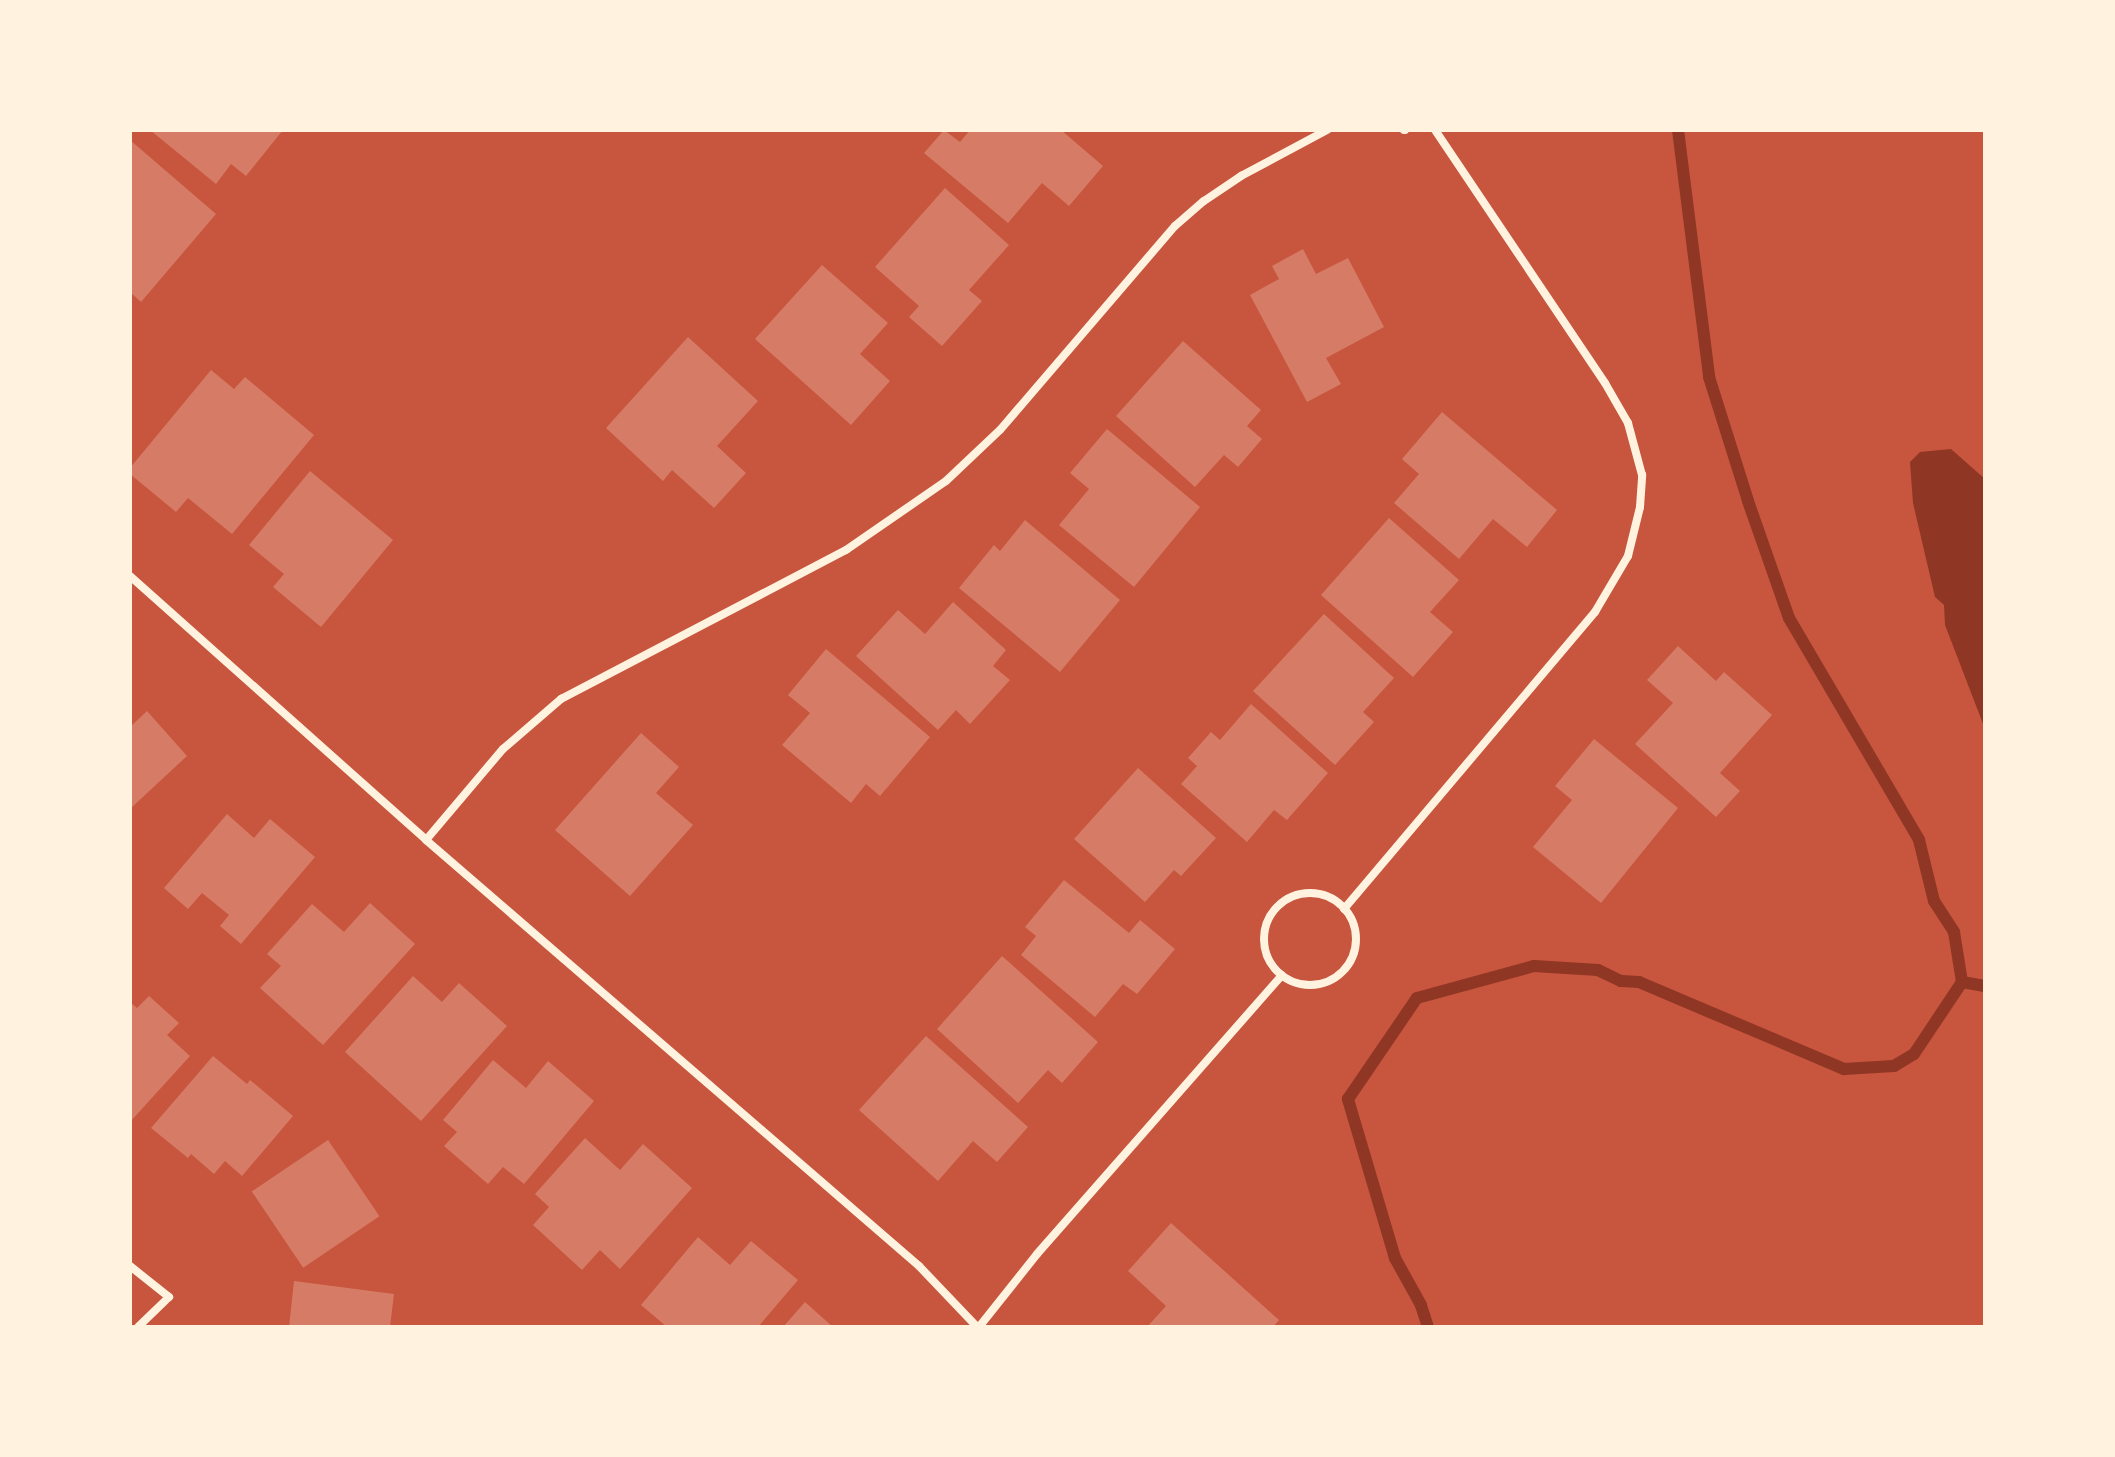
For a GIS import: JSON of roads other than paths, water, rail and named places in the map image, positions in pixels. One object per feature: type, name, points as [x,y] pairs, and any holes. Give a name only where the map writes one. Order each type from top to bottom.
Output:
[{"type":"street","points":[[426,840],[503,749],[561,699],[846,550],[946,481],[1000,430],[1175,226],[1241,176],[1327,130]]},
{"type":"street","points":[[1344,909],[1595,612],[1628,556],[1640,507],[1642,475],[1628,423],[1605,383],[1435,130]]},
{"type":"street","points":[[130,576],[426,840],[919,1266],[978,1327],[1037,1254],[1282,975]]},
{"type":"street","points":[[1307,893],[1324,895],[1344,909],[1352,921],[1356,942],[1346,969],[1322,984],[1303,984],[1282,975],[1271,962],[1265,938],[1266,927],[1282,903],[1307,893]]},
{"type":"street","points":[[130,1266],[169,1297],[138,1327]]},
{"type":"waterway","points":[[1678,130],[1709,377],[1748,501],[1789,618],[1919,840],[1934,901],[1954,932],[1962,982]]},
{"type":"waterway","points":[[1428,1327],[1421,1305],[1395,1258],[1348,1099],[1417,998],[1534,966],[1598,970],[1621,981],[1639,982],[1844,1069],[1894,1066],[1914,1054],[1962,982]]},
{"type":"waterway","points":[[1962,982],[1985,986]]}]
